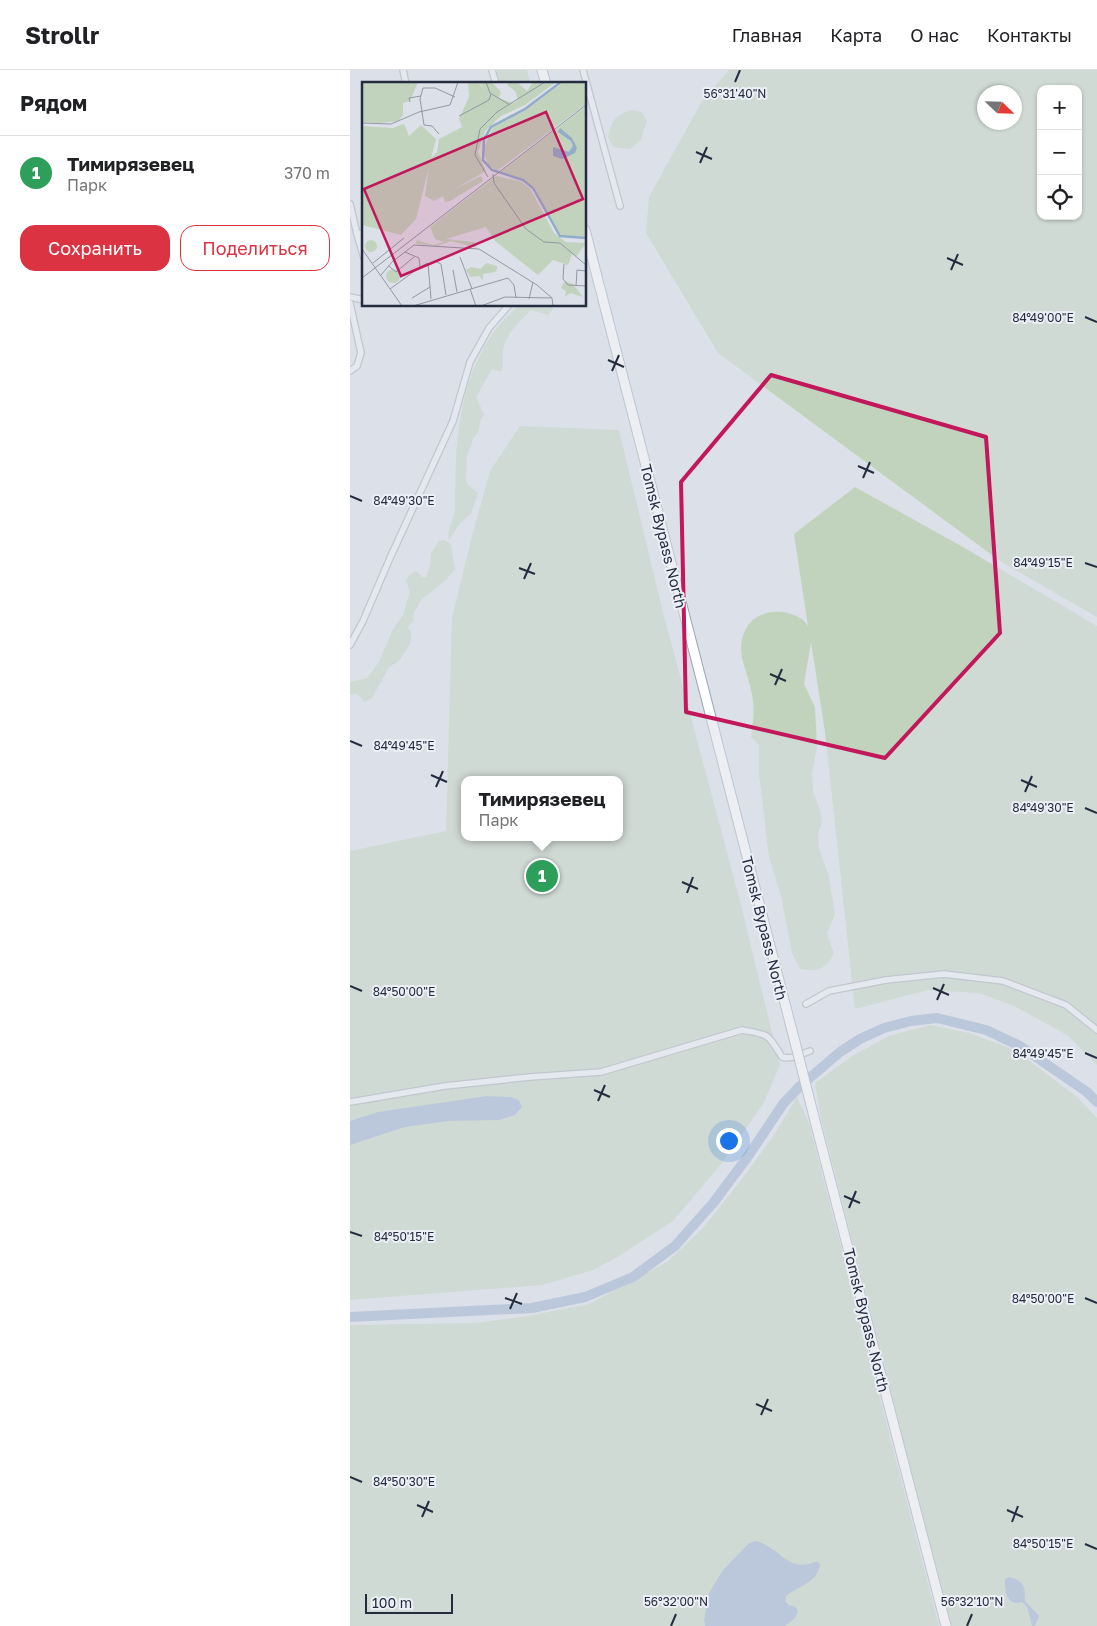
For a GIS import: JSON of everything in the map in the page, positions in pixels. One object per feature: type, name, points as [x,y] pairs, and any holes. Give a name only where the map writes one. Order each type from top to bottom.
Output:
[{"type":"main road","name":"Tomsk Bypass North","points":[[586,234],[946,1626]]},
{"type":"street","points":[[583,70],[620,206]]},
{"type":"street","points":[[350,204],[361,234]]},
{"type":"street","points":[[350,303],[361,352],[356,366],[350,372]]},
{"type":"street","points":[[350,645],[363,621],[453,421],[470,362],[489,328],[508,306]]},
{"type":"street","points":[[806,1004],[829,991],[886,980],[944,974],[1003,981],[1066,1005],[1097,1030]]},
{"type":"street","points":[[350,1102],[446,1086],[601,1072],[742,1030],[766,1035],[782,1057],[785,1058],[789,1059],[810,1051]]},
{"type":"highlighted area","points":[[771,375],[986,437],[1000,633],[885,758],[686,712],[681,482]]},
{"type":"green space","points":[[496,70],[527,70],[530,82],[499,82]]},
{"type":"green space","points":[[729,70],[1097,70],[1097,617],[1000,561],[718,353],[646,233],[649,197],[702,101]]},
{"type":"green space","points":[[630,110],[641,112],[647,120],[641,140],[630,149],[613,147],[608,137],[612,123],[617,117]]},
{"type":"green space","points":[[518,306],[552,306],[553,309],[548,315],[531,310],[518,323],[510,333],[505,344],[501,371],[492,369],[476,397],[484,414],[480,421],[479,431],[473,439],[467,456],[466,479],[467,484],[478,493],[471,514],[460,523],[449,540],[448,536],[455,507],[460,417],[465,395],[481,353],[505,319]]},
{"type":"green space","points":[[520,426],[619,430],[662,608],[740,901],[780,1065],[763,1104],[722,1163],[673,1221],[619,1256],[593,1270],[542,1285],[350,1300],[350,851],[446,831],[452,618],[490,471]]},
{"type":"green space","points":[[855,487],[963,547],[1097,626],[1097,1065],[1067,1035],[1014,1006],[979,993],[928,990],[855,1009],[825,732],[811,642],[804,684],[815,707],[817,748],[812,773],[813,792],[820,810],[822,822],[818,834],[819,848],[829,877],[835,915],[827,933],[834,954],[824,967],[812,970],[800,969],[792,953],[781,896],[769,857],[759,774],[759,745],[751,737],[753,700],[742,658],[742,639],[750,623],[764,614],[773,612],[794,615],[801,618],[808,626],[794,534]]},
{"type":"green space","points":[[444,540],[451,544],[455,569],[446,580],[422,599],[414,612],[413,621],[408,627],[412,634],[410,644],[399,661],[389,667],[372,698],[364,702],[356,694],[350,695],[350,682],[367,678],[379,662],[392,631],[403,615],[410,591],[406,581],[409,575],[416,571],[422,577],[426,577],[431,553],[439,541]]},
{"type":"green space","points":[[930,1025],[969,1033],[1015,1050],[1077,1097],[1097,1118],[1097,1626],[951,1626],[821,1119],[815,1083],[852,1056],[889,1036]]},
{"type":"green space","points":[[797,1097],[809,1123],[939,1626],[350,1626],[350,1325],[475,1323],[528,1316],[589,1304],[667,1262],[702,1229],[774,1135]]},
{"type":"water","points":[[487,1096],[511,1097],[519,1100],[522,1107],[515,1115],[499,1120],[449,1121],[405,1127],[350,1145],[350,1121],[378,1112]]},
{"type":"water","points":[[757,1541],[792,1563],[799,1565],[817,1561],[820,1564],[816,1575],[812,1579],[786,1596],[786,1602],[796,1607],[798,1612],[794,1619],[785,1626],[705,1626],[704,1620],[709,1593],[723,1570],[749,1543]]},
{"type":"water","points":[[1009,1577],[1018,1580],[1023,1585],[1025,1601],[1039,1616],[1035,1626],[1032,1626],[1027,1607],[1022,1602],[1017,1603],[1010,1600],[1005,1588],[1005,1579]]},
{"type":"waterway","points":[[350,1317],[532,1308],[585,1297],[633,1277],[675,1246],[714,1202],[749,1155],[783,1104],[799,1087],[840,1052],[860,1039],[884,1028],[911,1021],[937,1018],[986,1030],[1020,1046],[1087,1092],[1097,1102]]},
{"type":"place","name":"Тимирязевец","points":[[542,876]]}]
